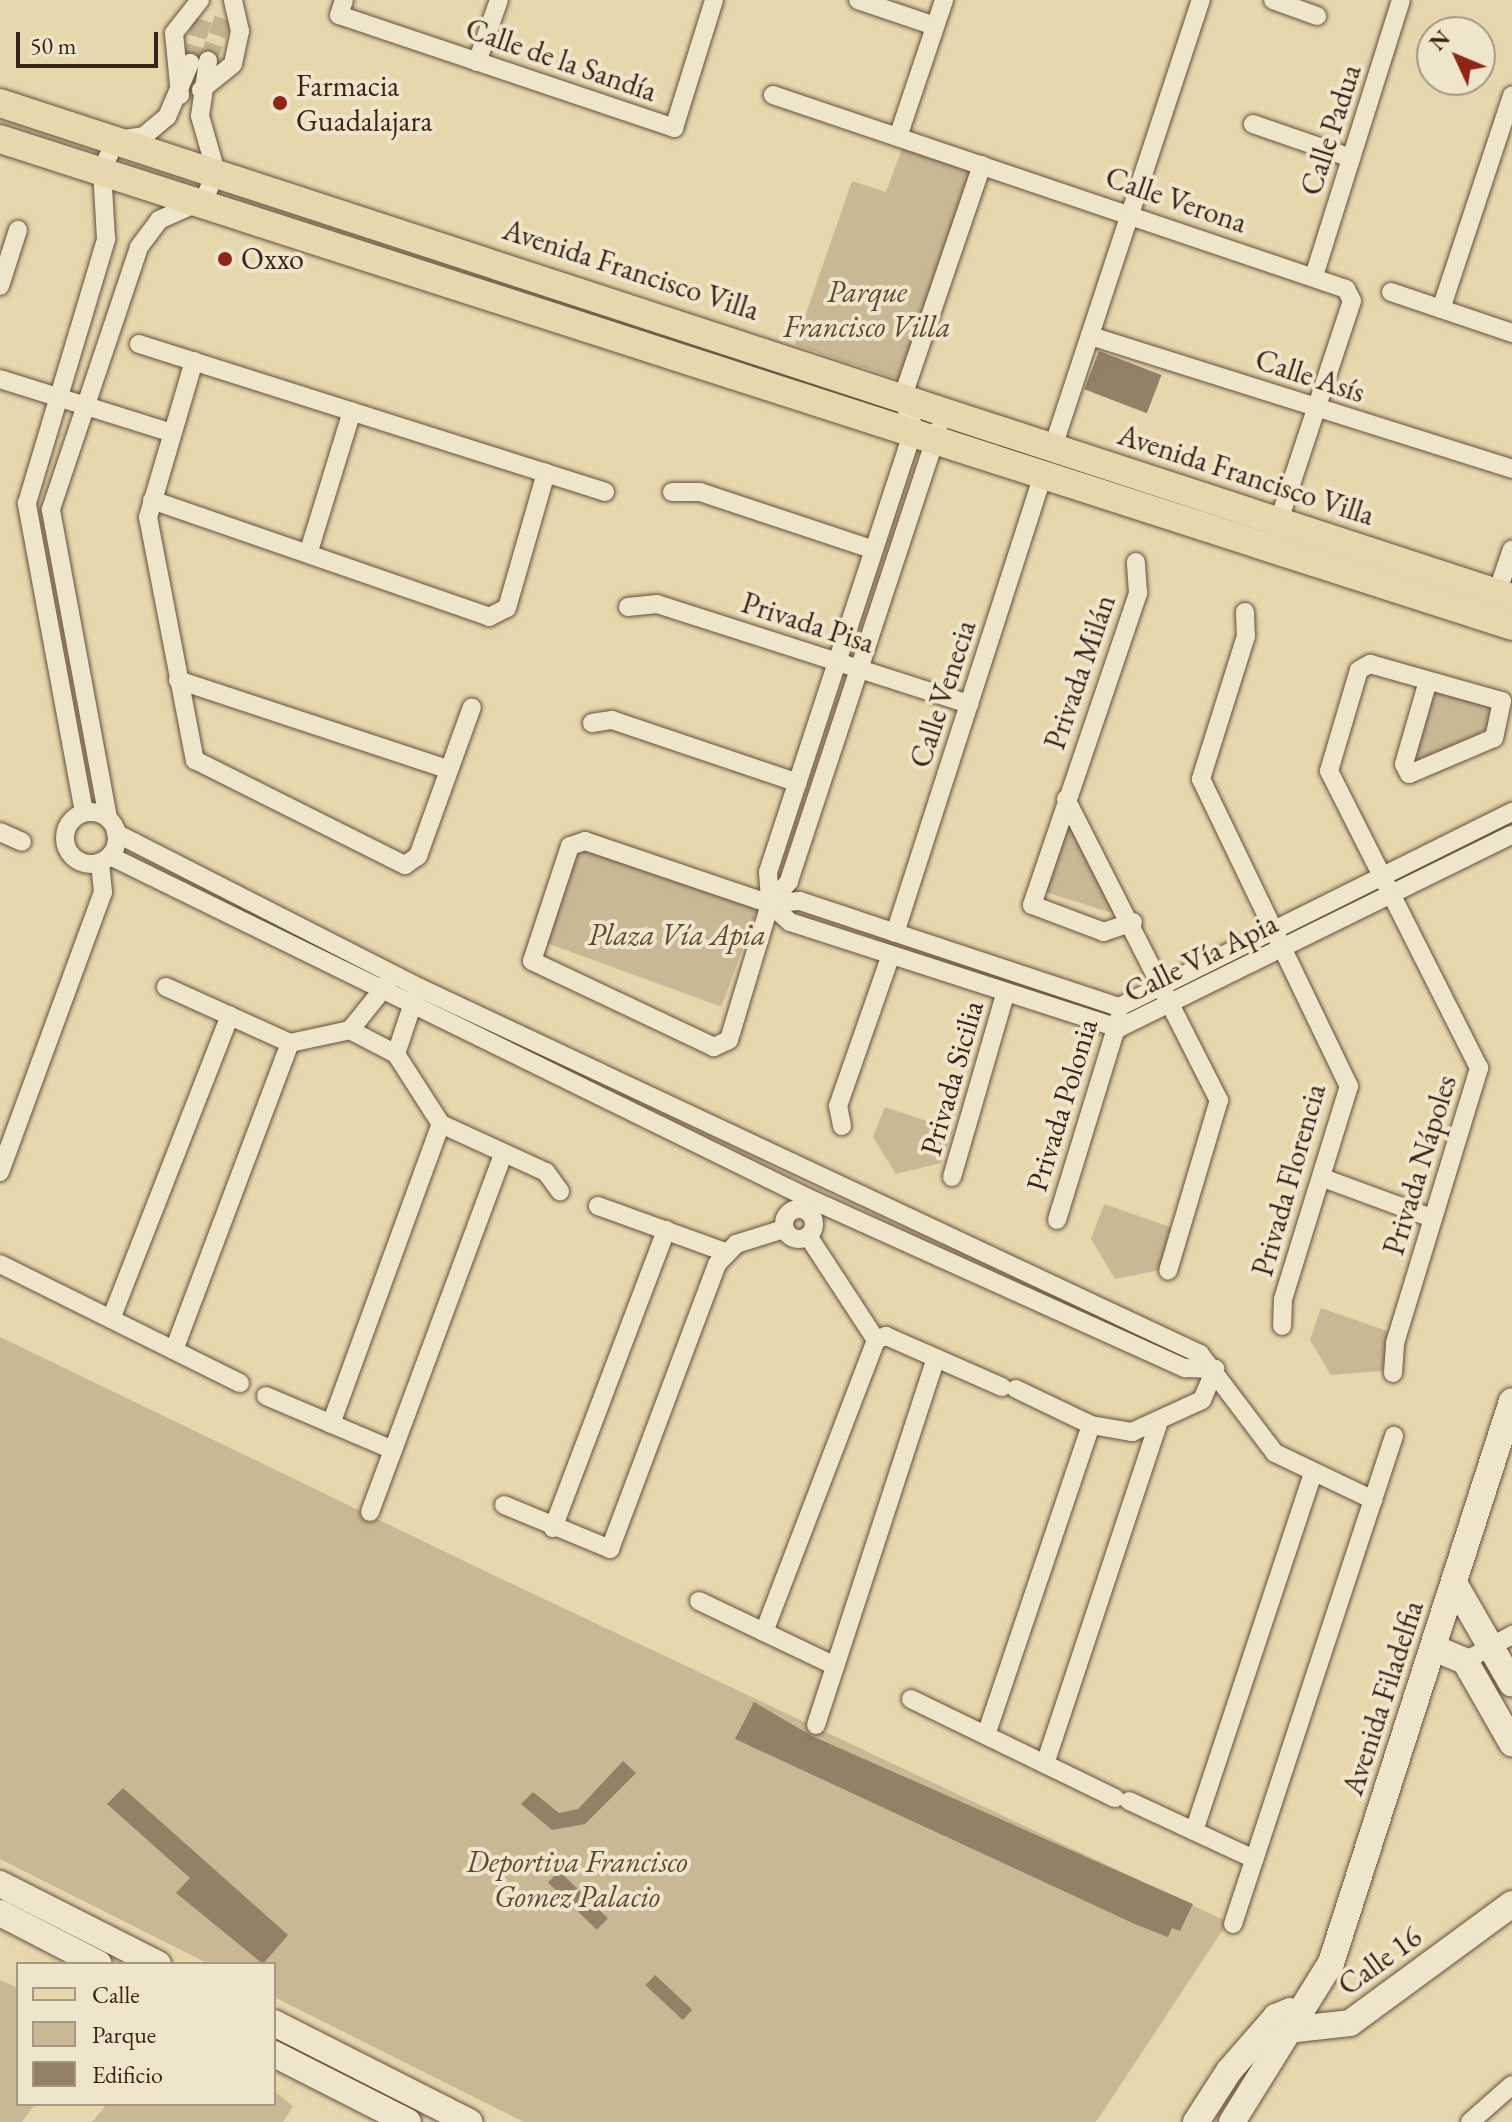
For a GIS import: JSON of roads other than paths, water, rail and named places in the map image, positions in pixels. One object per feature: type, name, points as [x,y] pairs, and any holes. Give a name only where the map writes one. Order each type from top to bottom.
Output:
[{"type":"main road","name":"Avenida Francisco Villa","points":[[0,103],[716,333],[902,398],[932,424]]},
{"type":"main road","name":"Avenida Francisco Villa","points":[[0,139],[204,200],[707,362],[1278,522],[1504,595]]},
{"type":"main road","points":[[707,362],[716,333]]},
{"type":"main road","name":"Avenida Francisco Villa","points":[[1049,459],[1270,550],[1512,626]]},
{"type":"street","points":[[477,62],[499,0]]},
{"type":"street","name":"Calle de la Sandía","points":[[342,7],[477,62],[674,128],[714,0]]},
{"type":"street","points":[[858,0],[935,26]]},
{"type":"street","points":[[898,137],[944,0]]},
{"type":"street","name":"Calle Venecia","points":[[895,933],[1201,0]]},
{"type":"street","points":[[1273,0],[1317,16]]},
{"type":"street","name":"Calle Padua","points":[[1314,276],[1401,0]]},
{"type":"street","points":[[181,97],[174,33],[204,4]]},
{"type":"street","points":[[201,90],[233,64],[240,31],[229,4]]},
{"type":"street","points":[[0,1172],[103,892],[105,859],[112,826],[51,509],[114,319],[147,232],[204,200],[216,172],[200,116],[199,62],[181,97],[157,129],[116,140],[102,169],[110,221],[27,503],[84,812]]},
{"type":"street","name":"Calle Verona","points":[[773,95],[1314,276],[1350,294],[1316,407]]},
{"type":"street","points":[[1441,309],[1512,96]]},
{"type":"street","points":[[1253,124],[1351,158]]},
{"type":"street","points":[[902,398],[982,165]]},
{"type":"street","points":[[0,286],[18,230]]},
{"type":"street","points":[[1391,292],[1512,333]]},
{"type":"street","name":"Calle Asís","points":[[1091,336],[1512,469]]},
{"type":"street","points":[[139,344],[605,492]]},
{"type":"street","points":[[194,361],[152,500],[149,531],[195,760],[391,863],[418,856],[472,707]]},
{"type":"street","points":[[0,379],[172,433]]},
{"type":"street","points":[[1270,550],[1316,407]]},
{"type":"street","points":[[309,551],[352,411]]},
{"type":"street","points":[[770,904],[768,872],[874,550],[932,424]]},
{"type":"street","points":[[770,904],[577,841],[530,954],[537,967],[722,1046],[770,904],[789,881],[859,669],[932,424]]},
{"type":"street","points":[[152,500],[499,616],[546,473]]},
{"type":"street","points":[[672,492],[700,492],[874,550]]},
{"type":"street","points":[[1504,595],[1512,549]]},
{"type":"street","name":"Privada Milán","points":[[1133,922],[1104,932],[1032,905],[1138,593],[1136,562]]},
{"type":"street","name":"Privada Pisa","points":[[628,607],[657,604],[969,704]]},
{"type":"street","name":"Privada Florencia","points":[[1245,612],[1246,636],[1201,779],[1349,1086],[1283,1299],[1282,1326]]},
{"type":"street","name":"Privada Nápoles","points":[[1393,1373],[1432,1218],[1479,1068],[1384,877],[1331,781],[1330,764],[1364,667],[1428,681]]},
{"type":"street","points":[[178,680],[447,769]]},
{"type":"street","points":[[1428,681],[1504,705],[1489,742],[1409,774],[1404,764],[1428,681]]},
{"type":"street","points":[[592,723],[612,720],[798,783]]},
{"type":"street","points":[[1066,799],[1133,922],[1219,1100],[1168,1271]]},
{"type":"street","points":[[84,812],[420,988],[1200,1354],[1215,1369],[1275,1453],[1373,1500]]},
{"type":"street","points":[[84,812],[68,826],[66,846],[80,861],[105,859],[805,1203],[1185,1368],[1215,1369]]},
{"type":"street","name":"Calle Vía Apia","points":[[770,904],[790,922],[1005,994],[1119,1028],[1168,994],[1273,931],[1512,812]]},
{"type":"street","points":[[0,832],[22,842]]},
{"type":"street","name":"Calle Vía Apia","points":[[770,904],[800,901],[1119,1007],[1168,994],[1283,950],[1512,835]]},
{"type":"street","points":[[842,1126],[838,1106],[891,955]]},
{"type":"street","points":[[166,987],[290,1043],[350,1030],[383,994],[392,974]]},
{"type":"street","points":[[396,1054],[410,1008],[420,988]]},
{"type":"street","name":"Privada Sicilia","points":[[952,1177],[1005,994]]},
{"type":"street","name":"Privada Polonia","points":[[1057,1220],[1119,1028],[1119,1007]]},
{"type":"street","points":[[111,1319],[230,1016]]},
{"type":"street","points":[[350,1030],[396,1054],[441,1124],[546,1172],[560,1191]]},
{"type":"street","points":[[174,1350],[290,1043]]},
{"type":"street","points":[[331,1424],[441,1124]]},
{"type":"street","points":[[370,1512],[503,1154]]},
{"type":"street","points":[[784,1229],[787,1213],[805,1203],[817,1176]]},
{"type":"street","points":[[1323,1178],[1432,1218]]},
{"type":"street","points":[[805,1203],[814,1221],[808,1236]]},
{"type":"street","points":[[598,1206],[725,1252],[784,1229]]},
{"type":"street","points":[[784,1229],[792,1238],[808,1236]]},
{"type":"street","points":[[553,1528],[666,1230]]},
{"type":"street","points":[[808,1236],[876,1340]]},
{"type":"street","points":[[504,1505],[603,1551],[615,1544],[725,1252]]},
{"type":"street","points":[[0,1264],[240,1383]]},
{"type":"street","points":[[764,1632],[876,1340],[886,1336],[1111,1432],[1158,1425],[1202,1400],[1215,1369]]},
{"type":"street","points":[[816,1725],[936,1358]]},
{"type":"street","points":[[266,1396],[393,1450]]},
{"type":"street","name":"Avenida Filadelfia","points":[[1196,2122],[1291,2018],[1331,1963],[1454,1583],[1502,1459],[1512,1401]]},
{"type":"street","points":[[986,1735],[1091,1425]]},
{"type":"street","points":[[1045,1764],[1158,1425]]},
{"type":"street","points":[[1233,1924],[1394,1436]]},
{"type":"street","points":[[1194,1831],[1313,1473]]},
{"type":"street","points":[[1454,1583],[1502,1641],[1512,1684]]},
{"type":"street","points":[[699,1601],[835,1666]]},
{"type":"street","points":[[1465,1661],[1502,1641]]},
{"type":"street","points":[[1434,1648],[1465,1661],[1512,1743]]},
{"type":"street","points":[[911,1699],[1254,1859]]},
{"type":"street","points":[[0,1884],[154,1962]]},
{"type":"street","name":"Calle 16","points":[[1291,2018],[1350,2023],[1512,1904]]},
{"type":"street","points":[[0,1913],[95,1962]]},
{"type":"street","name":"Avenida Filadelfia","points":[[1232,2122],[1291,2018]]},
{"type":"street","points":[[276,2024],[469,2122]]},
{"type":"street","points":[[276,2055],[408,2122]]},
{"type":"street","points":[[1470,2122],[1512,2085]]},
{"type":"tunnel","points":[[208,61],[226,11]]},
{"type":"tunnel","points":[[190,63],[205,12]]},
{"type":"place","name":"Farmacia Guadalajara","points":[[280,103]]},
{"type":"place","name":"Oxxo","points":[[225,259]]},
{"type":"park label","name":"Parque Francisco Villa","points":[[867,309]]},
{"type":"park label","name":"Plaza Vía Apia","points":[[677,935]]},
{"type":"park label","name":"Deportiva Francisco Gomez Palacio","points":[[577,1879]]}]
